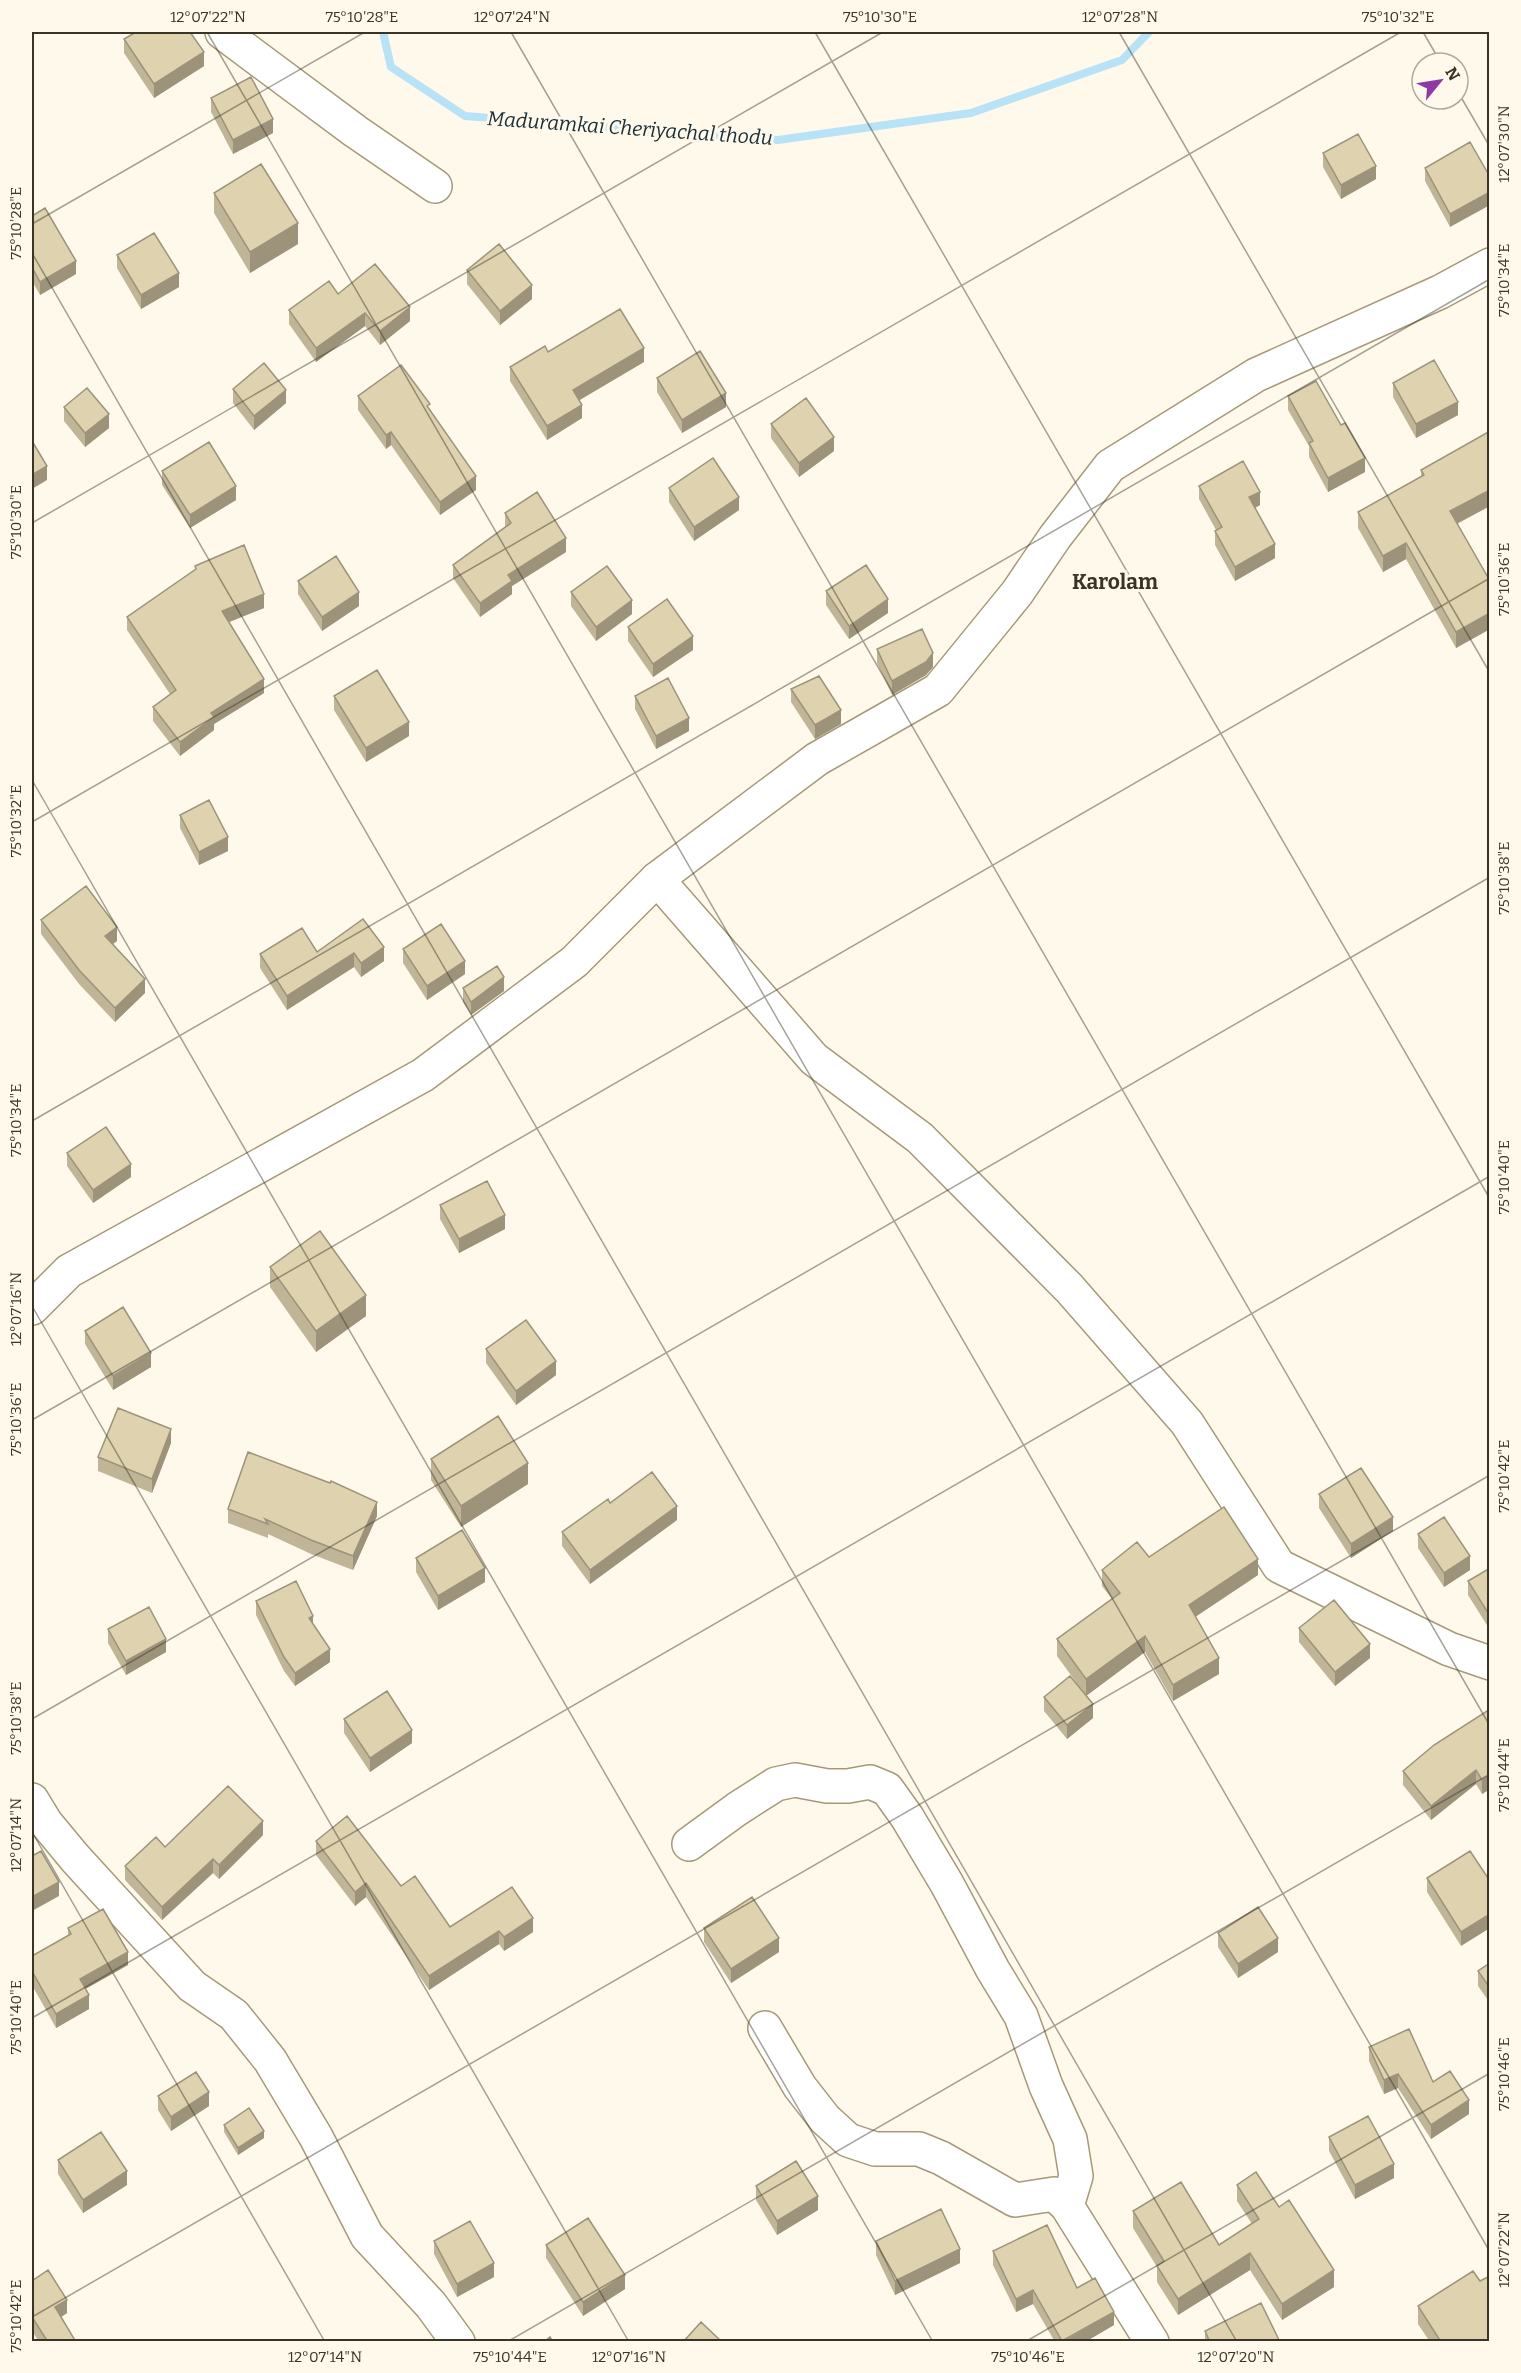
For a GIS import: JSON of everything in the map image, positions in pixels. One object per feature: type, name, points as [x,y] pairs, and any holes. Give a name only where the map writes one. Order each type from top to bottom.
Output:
[{"type":"street","points":[[222,32],[355,131],[435,186]]},
{"type":"street","points":[[32,1308],[69,1271],[423,1075],[574,962],[657,879],[817,759],[938,690],[1017,592],[1055,537],[1110,466],[1256,375],[1440,292],[1490,265]]},
{"type":"street","points":[[657,879],[814,1059],[920,1138],[1069,1288],[1187,1423],[1279,1566],[1449,1649],[1490,1663]]},
{"type":"street","points":[[689,1844],[776,1784],[795,1780],[827,1786],[849,1786],[870,1782],[887,1789],[907,1817],[947,1884],[993,1970],[1021,2016],[1046,2086],[1070,2139],[1076,2176],[1067,2206]]},
{"type":"street","points":[[32,1800],[46,1823],[75,1858],[192,1986],[234,2016],[270,2060],[316,2137],[367,2236],[431,2305],[459,2342]]},
{"type":"street","points":[[765,2028],[800,2087],[825,2119],[848,2140],[875,2149],[919,2149],[941,2158],[1015,2200],[1054,2194],[1067,2206],[1152,2342]]},
{"type":"building","points":[[136,32],[190,32],[204,52],[154,84],[124,39]]},
{"type":"building","points":[[251,77],[273,119],[233,140],[211,98]]},
{"type":"building","points":[[1358,134],[1376,166],[1341,185],[1323,153]]},
{"type":"building","points":[[1470,142],[1490,177],[1490,192],[1450,214],[1425,168]]},
{"type":"building","points":[[261,164],[298,223],[250,252],[214,193]]},
{"type":"building","points":[[45,208],[76,261],[40,282],[32,267],[32,216]]},
{"type":"building","points":[[154,233],[179,273],[141,295],[117,255]]},
{"type":"building","points":[[499,244],[532,285],[500,311],[467,270]]},
{"type":"building","points":[[375,264],[410,307],[380,331],[365,313],[316,348],[289,310],[329,281],[338,294]]},
{"type":"building","points":[[620,309],[644,348],[573,390],[582,405],[547,426],[510,367],[545,346],[548,352]]},
{"type":"building","points":[[700,351],[726,393],[682,420],[657,378]]},
{"type":"building","points":[[1434,360],[1458,402],[1416,424],[1393,383]]},
{"type":"building","points":[[264,363],[286,390],[254,416],[233,389]]},
{"type":"building","points":[[401,365],[430,404],[427,406],[476,476],[440,502],[391,432],[386,435],[358,396]]},
{"type":"building","points":[[1316,381],[1341,425],[1345,423],[1365,458],[1328,478],[1309,443],[1313,441],[1288,396]]},
{"type":"building","points":[[87,388],[109,414],[85,433],[64,407]]},
{"type":"building","points":[[806,398],[834,437],[799,463],[771,424]]},
{"type":"building","points":[[1490,431],[1490,490],[1450,511],[1490,581],[1490,613],[1456,632],[1406,543],[1383,556],[1358,512],[1424,475],[1421,470]]},
{"type":"building","points":[[32,441],[47,466],[32,475]]},
{"type":"building","points":[[209,442],[236,486],[190,515],[162,471]]},
{"type":"building","points":[[713,458],[739,497],[694,527],[669,488]]},
{"type":"building","points":[[1243,461],[1260,492],[1249,497],[1275,544],[1235,567],[1215,531],[1222,527],[1199,486]]},
{"type":"building","points":[[537,492],[566,538],[508,575],[512,581],[480,603],[453,565],[511,523],[505,513]]},
{"type":"building","points":[[244,545],[264,594],[222,611],[264,679],[211,713],[214,717],[180,742],[153,707],[176,690],[127,617],[196,569],[195,566]]},
{"type":"building","points":[[336,556],[359,592],[322,617],[298,581]]},
{"type":"building","points":[[866,565],[888,599],[849,626],[826,591]]},
{"type":"building","points":[[607,566],[632,600],[596,627],[571,592]]},
{"type":"building","points":[[667,599],[693,636],[653,664],[628,627]]},
{"type":"building","points":[[922,629],[933,653],[926,662],[892,681],[877,649]]},
{"type":"building","points":[[377,670],[409,722],[366,748],[334,696]]},
{"type":"building","points":[[819,676],[841,710],[815,725],[791,689]]},
{"type":"building","points":[[668,678],[689,718],[656,736],[635,696]]},
{"type":"building","points":[[209,800],[228,837],[199,852],[180,815]]},
{"type":"building","points":[[86,886],[117,927],[105,936],[145,979],[115,1008],[79,970],[41,920]]},
{"type":"building","points":[[363,919],[384,947],[361,963],[354,953],[287,996],[260,954],[302,928],[317,952]]},
{"type":"building","points":[[441,924],[465,961],[427,986],[403,949]]},
{"type":"building","points":[[497,966],[504,977],[471,1002],[463,988]]},
{"type":"building","points":[[106,1127],[131,1164],[93,1190],[67,1153]]},
{"type":"building","points":[[487,1181],[505,1215],[459,1239],[440,1205]]},
{"type":"building","points":[[320,1231],[366,1295],[316,1331],[270,1267]]},
{"type":"building","points":[[123,1307],[151,1353],[113,1376],[85,1331]]},
{"type":"building","points":[[526,1320],[556,1361],[516,1391],[486,1349]]},
{"type":"building","points":[[118,1408],[171,1429],[152,1479],[98,1457]]},
{"type":"building","points":[[498,1416],[528,1463],[461,1506],[431,1459]]},
{"type":"building","points":[[248,1452],[330,1483],[331,1481],[377,1502],[353,1556],[265,1519],[268,1524],[228,1509]]},
{"type":"building","points":[[1361,1468],[1393,1517],[1351,1544],[1319,1494]]},
{"type":"building","points":[[652,1472],[677,1506],[590,1570],[562,1532],[608,1499],[610,1503]]},
{"type":"building","points":[[1224,1507],[1258,1559],[1189,1605],[1219,1658],[1173,1685],[1145,1636],[1086,1679],[1057,1639],[1120,1593],[1102,1570],[1137,1542],[1149,1557]]},
{"type":"building","points":[[1444,1517],[1470,1556],[1444,1573],[1418,1534]]},
{"type":"building","points":[[462,1530],[485,1568],[438,1596],[416,1558]]},
{"type":"building","points":[[1490,1568],[1490,1616],[1468,1581]]},
{"type":"building","points":[[296,1581],[313,1616],[309,1618],[330,1649],[295,1673],[284,1657],[256,1601]]},
{"type":"building","points":[[1334,1600],[1370,1644],[1335,1672],[1299,1628]]},
{"type":"building","points":[[149,1607],[166,1639],[126,1661],[108,1629]]},
{"type":"building","points":[[1070,1676],[1093,1704],[1067,1725],[1044,1697]]},
{"type":"building","points":[[387,1691],[412,1730],[370,1758],[344,1719]]},
{"type":"building","points":[[1490,1709],[1490,1775],[1482,1780],[1476,1770],[1431,1806],[1403,1771],[1434,1745]]},
{"type":"building","points":[[228,1786],[263,1821],[219,1865],[213,1859],[162,1907],[125,1866],[156,1837],[165,1847]]},
{"type":"building","points":[[347,1816],[401,1886],[415,1876],[450,1927],[512,1887],[533,1918],[504,1937],[499,1931],[429,1976],[366,1883],[355,1892],[316,1841]]},
{"type":"building","points":[[41,1851],[59,1882],[32,1897],[32,1856]]},
{"type":"building","points":[[1470,1851],[1490,1881],[1490,1914],[1461,1932],[1427,1878]]},
{"type":"building","points":[[752,1897],[779,1938],[731,1969],[704,1928]]},
{"type":"building","points":[[1258,1907],[1278,1938],[1238,1964],[1218,1933]]},
{"type":"building","points":[[103,1909],[128,1952],[80,1979],[89,1995],[56,2014],[32,1971],[32,1956],[71,1934],[68,1928]]},
{"type":"building","points":[[1490,1963],[1490,1988],[1478,1971]]},
{"type":"building","points":[[1409,2029],[1433,2082],[1450,2071],[1469,2100],[1431,2125],[1398,2074],[1384,2080],[1369,2047]]},
{"type":"building","points":[[196,2072],[209,2092],[171,2117],[158,2096]]},
{"type":"building","points":[[249,2108],[264,2131],[238,2148],[224,2125]]},
{"type":"building","points":[[1368,2116],[1394,2164],[1355,2185],[1329,2137]]},
{"type":"building","points":[[101,2132],[127,2171],[83,2200],[58,2160]]},
{"type":"building","points":[[796,2161],[818,2196],[777,2221],[756,2186]]},
{"type":"building","points":[[1256,2172],[1279,2207],[1289,2200],[1334,2270],[1282,2304],[1250,2253],[1178,2299],[1157,2266],[1164,2261],[1133,2211],[1181,2182],[1219,2245],[1259,2219],[1237,2185]]},
{"type":"building","points":[[941,2209],[960,2249],[895,2281],[876,2241]]},
{"type":"building","points":[[588,2218],[625,2275],[583,2302],[546,2245]]},
{"type":"building","points":[[470,2221],[494,2263],[457,2284],[434,2241]]},
{"type":"building","points":[[1047,2225],[1077,2288],[1095,2278],[1114,2312],[1062,2341],[1033,2290],[1016,2299],[993,2251]]},
{"type":"building","points":[[48,2270],[67,2300],[55,2307],[76,2342],[48,2342],[32,2317],[32,2281]]},
{"type":"building","points":[[1473,2271],[1480,2281],[1490,2276],[1490,2342],[1441,2342],[1418,2306]]},
{"type":"building","points":[[1261,2303],[1280,2342],[1210,2342],[1205,2331]]},
{"type":"building","points":[[701,2322],[722,2342],[683,2342]]},
{"type":"waterway","name":"Maduramkai Cheriyachal thodu","points":[[383,32],[391,67],[465,116],[778,140],[971,113],[1122,60],[1149,32]]},
{"type":"district","name":"Karolam","points":[[1115,582]]}]
